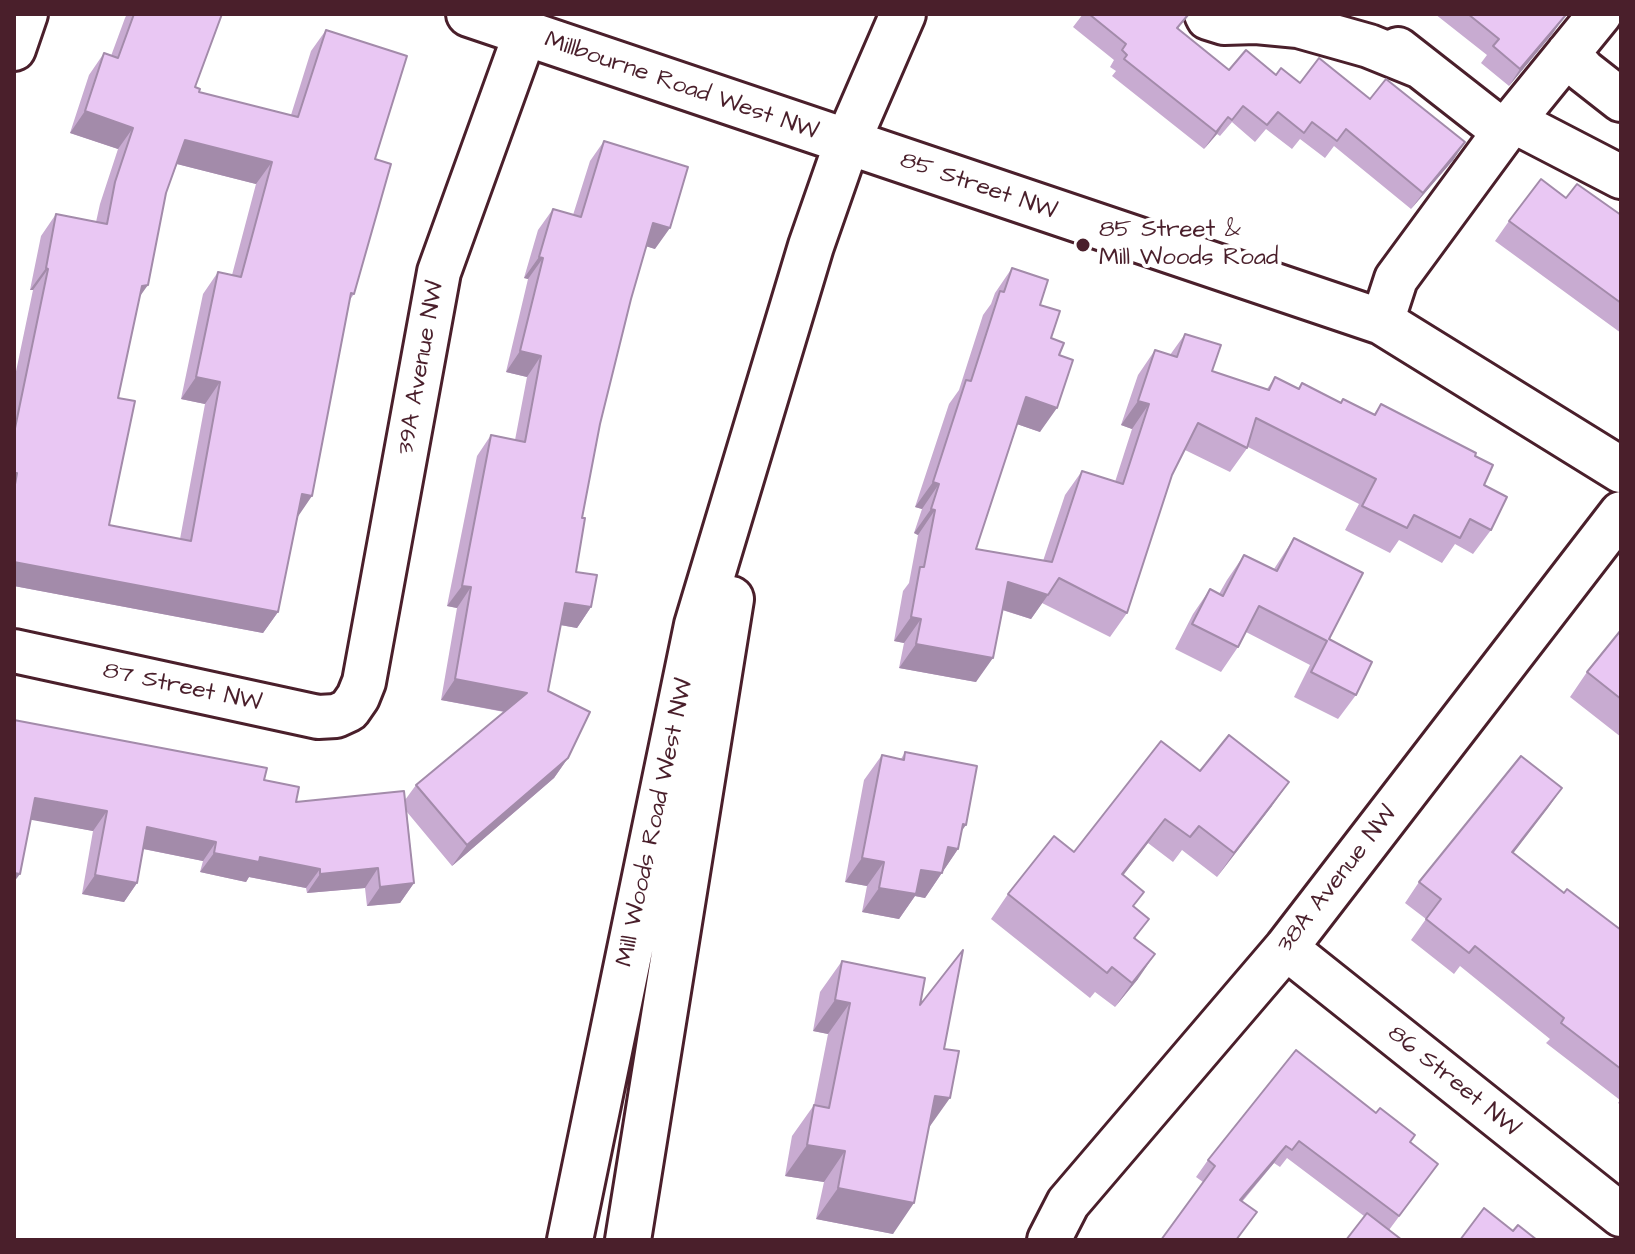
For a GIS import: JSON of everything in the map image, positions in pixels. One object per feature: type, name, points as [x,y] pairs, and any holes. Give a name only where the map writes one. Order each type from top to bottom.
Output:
[{"type":"street","points":[[14,49],[26,14]]},
{"type":"street","name":"Millbourne Road West NW","points":[[469,14],[847,143]]},
{"type":"street","name":"Mill Woods Road West NW","points":[[570,1240],[697,625],[811,246],[847,143],[903,14]]},
{"type":"street","points":[[1206,14],[1208,18],[1224,23],[1298,26],[1369,46],[1421,67]]},
{"type":"street","points":[[1353,14],[1421,67],[1509,127],[1621,177]]},
{"type":"street","points":[[1382,322],[1396,279],[1509,127],[1600,14]]},
{"type":"street","name":"39A Avenue NW","points":[[349,710],[364,682],[439,272],[525,34]]},
{"type":"street","points":[[1568,53],[1584,71],[1621,100]]},
{"type":"street","name":"85 Street NW","points":[[847,143],[1382,322],[1621,470]]},
{"type":"street","name":"Mill Woods Road West NW","points":[[628,1240],[761,411]]},
{"type":"street","name":"38A Avenue NW","points":[[1049,1240],[1068,1203],[1286,948],[1621,513]]},
{"type":"street","name":"87 Street NW","points":[[14,651],[318,717],[336,716],[349,710]]},
{"type":"street","name":"86 Street NW","points":[[1286,948],[1621,1215]]},
{"type":"building","points":[[134,14],[222,14],[195,87],[200,89],[199,92],[298,117],[326,30],[407,56],[375,159],[391,164],[354,294],[351,293],[312,496],[302,494],[278,612],[14,562],[14,490],[17,473],[14,473],[14,433],[48,269],[56,214],[107,224],[115,182],[133,128],[85,111],[104,53],[118,58]],"holes":[[[185,140],[272,162],[241,277],[218,272],[196,377],[220,382],[191,541],[109,525],[135,401],[118,398],[142,286],[148,285],[166,193]]]},
{"type":"building","points":[[1089,14],[1186,14],[1177,28],[1229,70],[1246,50],[1276,75],[1281,68],[1300,83],[1319,58],[1370,99],[1386,79],[1465,142],[1423,193],[1346,129],[1337,141],[1312,122],[1304,133],[1278,112],[1267,125],[1243,106],[1232,120],[1228,117],[1216,132],[1124,59],[1127,55],[1122,50],[1126,44]]},
{"type":"building","points":[[1468,14],[1565,16],[1520,69],[1493,46],[1499,39]]},
{"type":"building","points":[[604,141],[688,167],[670,228],[653,223],[631,299],[600,424],[582,518],[585,518],[576,572],[597,575],[591,607],[565,603],[548,691],[590,712],[568,758],[467,845],[416,785],[527,693],[455,679],[471,587],[462,586],[491,435],[525,442],[541,356],[520,351],[543,258],[539,257],[553,209],[581,217]]},
{"type":"building","points":[[1541,179],[1566,198],[1577,184],[1621,215],[1621,303],[1509,221]]},
{"type":"building","points":[[1012,268],[1048,280],[1040,305],[1060,311],[1051,338],[1064,343],[1059,355],[1073,360],[1057,408],[1026,397],[976,549],[1052,562],[1082,471],[1123,484],[1149,404],[1138,401],[1155,350],[1177,357],[1185,334],[1221,345],[1212,371],[1269,390],[1275,377],[1299,389],[1302,383],[1341,403],[1343,399],[1375,415],[1381,404],[1476,453],[1475,456],[1493,465],[1484,485],[1507,497],[1491,530],[1470,519],[1460,538],[1414,515],[1407,528],[1362,506],[1376,479],[1256,418],[1247,448],[1198,423],[1172,475],[1127,613],[1059,578],[1048,595],[1008,582],[993,658],[916,644],[921,619],[911,617],[935,510],[931,509],[939,484],[933,482],[966,380],[971,381],[1000,291],[1004,292]]},
{"type":"building","points":[[1294,538],[1363,573],[1329,639],[1372,662],[1356,695],[1311,672],[1327,641],[1259,606],[1238,647],[1192,624],[1210,589],[1223,596],[1244,555],[1277,571]]},
{"type":"building","points":[[1621,630],[1621,699],[1587,672]]},
{"type":"building","points":[[14,720],[267,768],[264,780],[299,787],[296,802],[404,791],[414,883],[380,887],[378,868],[320,874],[320,869],[260,857],[259,862],[214,853],[216,842],[147,827],[137,883],[95,875],[107,811],[35,798],[20,874],[14,873]]},
{"type":"building","points":[[1229,735],[1289,782],[1234,853],[1199,826],[1190,837],[1165,819],[1122,874],[1144,892],[1133,906],[1149,919],[1134,938],[1155,954],[1132,983],[1112,967],[1107,973],[1008,894],[1054,836],[1074,852],[1161,741],[1200,771]]},
{"type":"building","points":[[905,752],[977,766],[966,825],[963,824],[958,849],[948,847],[942,873],[921,870],[916,894],[879,888],[884,862],[862,858],[882,755],[904,760]]},
{"type":"building","points":[[1521,756],[1562,788],[1512,852],[1564,893],[1567,889],[1621,930],[1621,1069],[1561,1023],[1564,1018],[1475,946],[1469,953],[1426,919],[1441,899],[1419,882]]},
{"type":"building","points":[[963,950],[944,1049],[959,1051],[950,1098],[935,1096],[914,1203],[838,1188],[845,1151],[807,1145],[814,1105],[829,1108],[850,1003],[835,1000],[842,961],[925,978],[920,1005]]},
{"type":"building","points":[[1296,1050],[1376,1113],[1380,1108],[1415,1135],[1410,1142],[1438,1164],[1399,1216],[1299,1141],[1292,1150],[1286,1146],[1240,1200],[1257,1212],[1236,1240],[1161,1240],[1215,1166],[1208,1160]]},
{"type":"building","points":[[1484,1208],[1513,1231],[1518,1225],[1537,1240],[1460,1240]]},
{"type":"building","points":[[1367,1213],[1402,1240],[1346,1240]]},
{"type":"place","name":"85 Street & Mill Woods Road","points":[[1083,245]]}]
